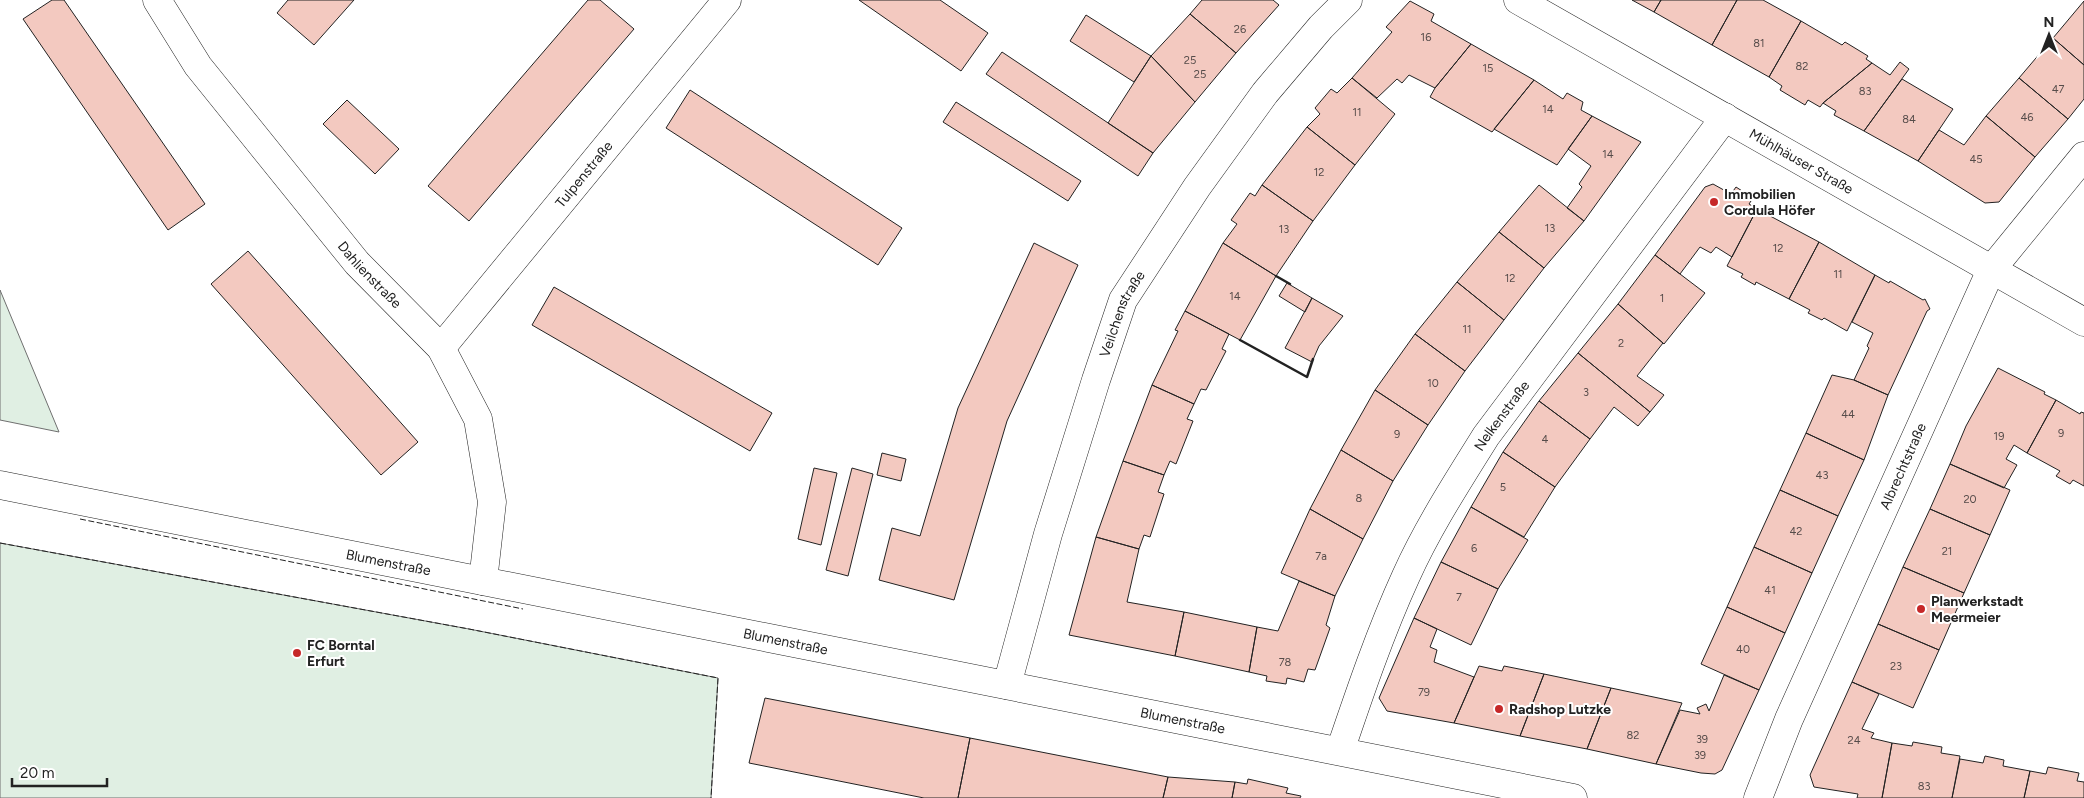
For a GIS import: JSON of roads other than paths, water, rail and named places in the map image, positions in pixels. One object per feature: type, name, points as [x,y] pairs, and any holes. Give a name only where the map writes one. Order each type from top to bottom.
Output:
[{"type":"street","name":"Dahlienstraße","points":[[157,0],[198,66],[357,263],[441,348],[478,419],[492,502],[483,581]]},
{"type":"street","name":"Tulpenstraße","points":[[441,348],[727,0]]},
{"type":"street","name":"Veilchenstraße","points":[[1007,685],[1048,534],[1123,300],[1197,187],[1265,93],[1321,27],[1348,0]]},
{"type":"street","name":"Mühlhäuser Straße","points":[[1518,0],[2084,322]]},
{"type":"street","name":"Nelkenstraße","points":[[1340,751],[1371,659],[1407,574],[1454,486],[1486,436],[1725,117]]},
{"type":"street","name":"Albrechtstraße","points":[[1758,798],[1790,719],[1990,270],[2084,156]]},
{"type":"street","name":"Blumenstraße","points":[[0,485],[1340,751],[1518,792],[1573,798]]},
{"type":"place","name":"Immobilien Cordula Höfer","points":[[1714,202]]},
{"type":"place","name":"Planwerkstadt Meermeier","points":[[1921,609]]},
{"type":"place","name":"FC Borntal Erfurt","points":[[297,653]]},
{"type":"place","name":"Radshop Lutzke","points":[[1499,709]]}]
